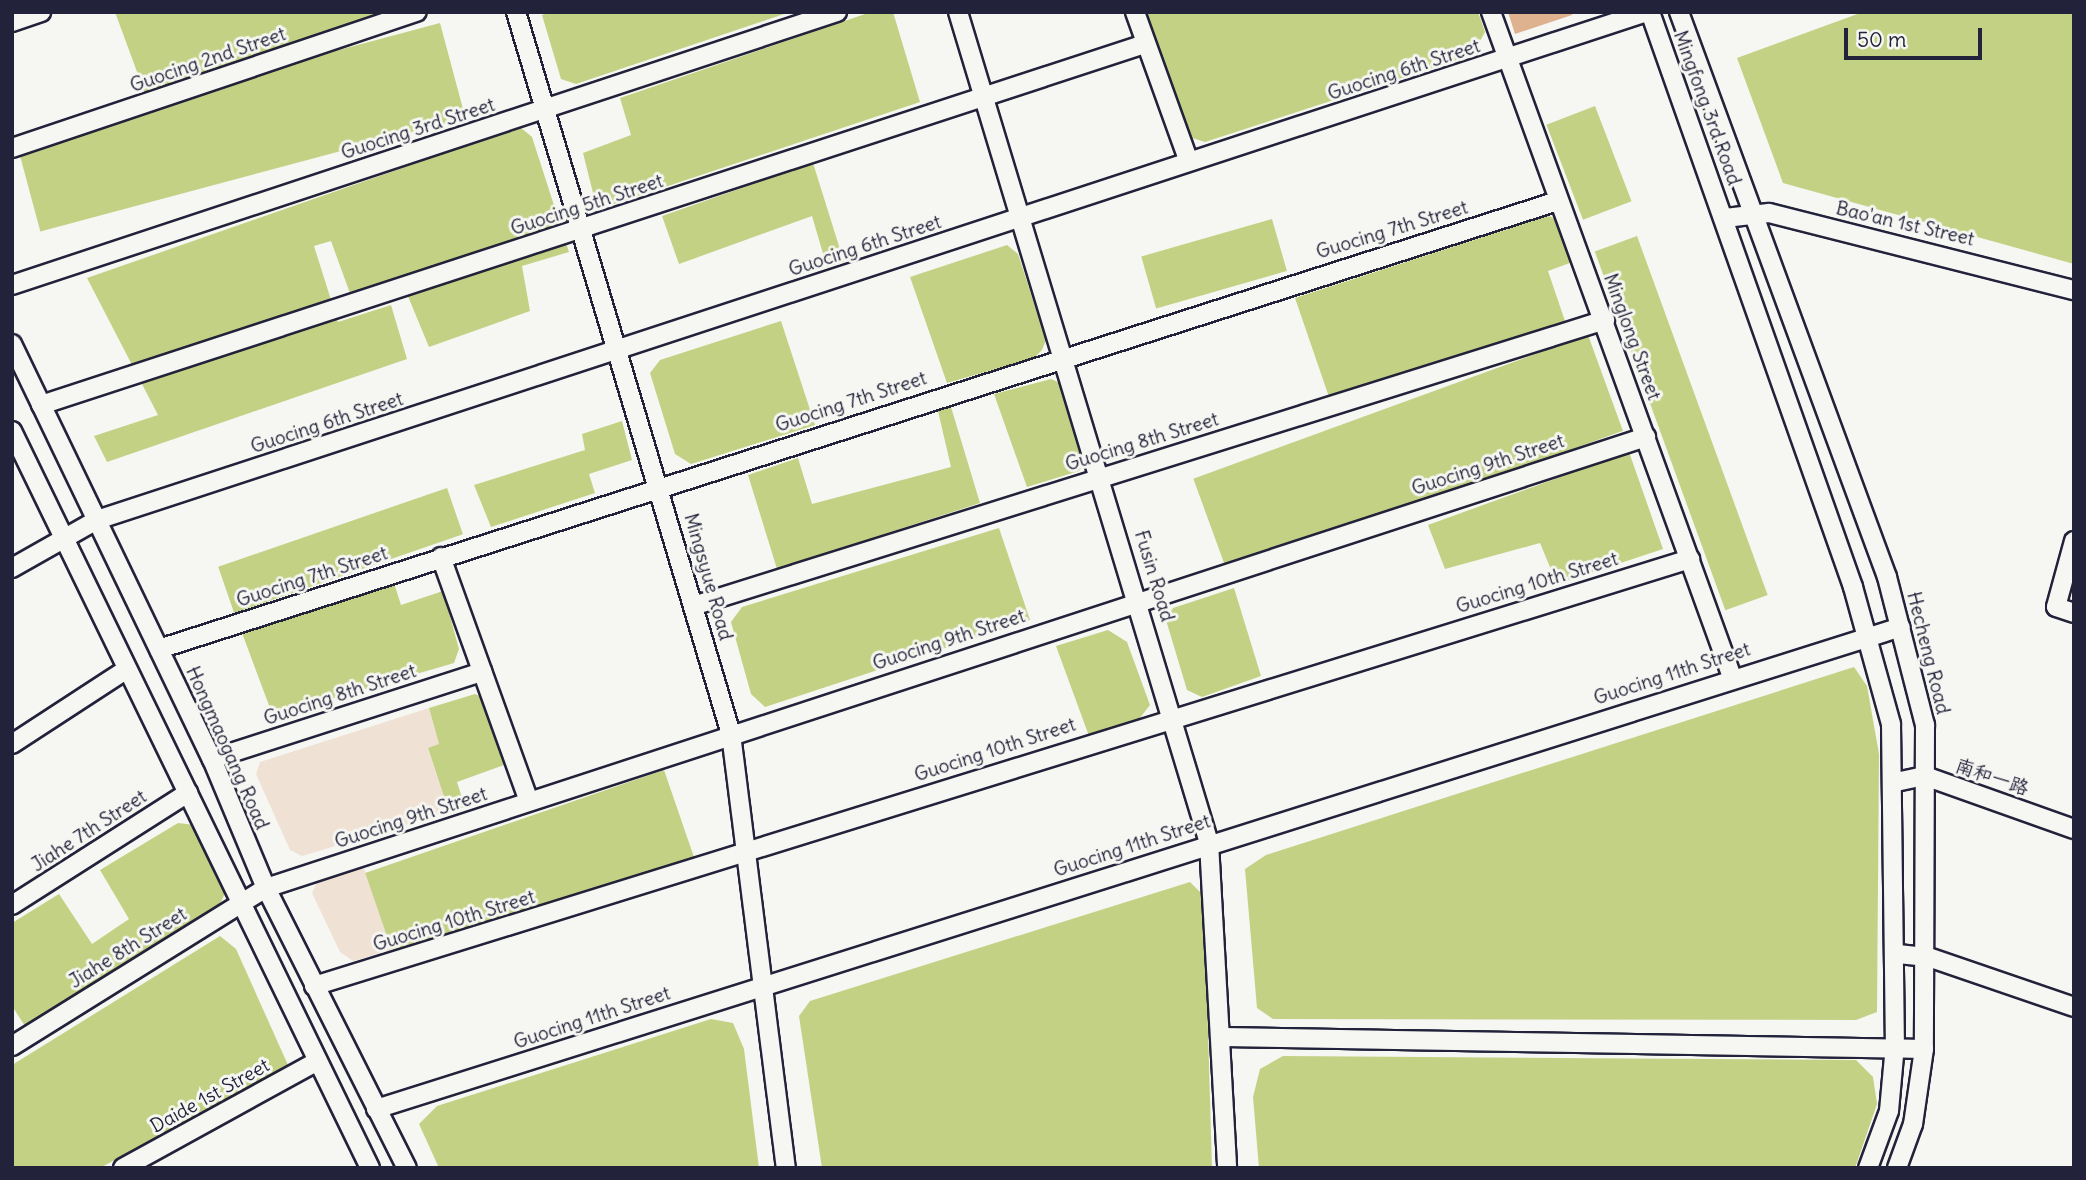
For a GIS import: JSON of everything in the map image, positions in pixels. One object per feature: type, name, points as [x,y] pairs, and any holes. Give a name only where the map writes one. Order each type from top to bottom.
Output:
[{"type":"street","points":[[12,22],[41,12]]},
{"type":"street","name":"Guocing 2nd Street","points":[[12,148],[417,12]]},
{"type":"street","name":"Mingsyue Road","points":[[516,12],[660,486],[731,734],[786,1168]]},
{"type":"street","name":"Guocing 3rd Street","points":[[12,285],[837,12]]},
{"type":"street","name":"Fusin Road","points":[[958,12],[1175,715],[1209,843],[1223,1037],[1227,1168]]},
{"type":"street","points":[[1135,12],[1189,162]]},
{"type":"street","name":"Minglong Street","points":[[1491,12],[1558,201],[1605,320],[1732,677]]},
{"type":"street","name":"Guocing 6th Street","points":[[12,568],[63,534],[97,520],[1648,12]]},
{"type":"street","name":"Mingfong 3rd Road","points":[[1648,12],[1725,218]]},
{"type":"street","name":"Mingfong 3rd Road","points":[[1679,12],[1750,212]]},
{"type":"street","name":"Guocing 5th Street","points":[[41,405],[1145,44]]},
{"type":"street","name":"Guocing 7th Street","points":[[159,649],[1062,355],[1558,201]]},
{"type":"street","name":"Bao'an 1st Street","points":[[1725,218],[1750,212],[2074,290]]},
{"type":"street","name":"Hecheng Road","points":[[1750,212],[1901,627],[1925,724],[1928,957],[1924,1049],[1913,1124],[1897,1168]]},
{"type":"street","points":[[1725,218],[1867,634],[1891,724],[1896,782],[1898,954],[1895,1045],[1889,1111],[1868,1168]]},
{"type":"street","name":"Guocing 8th Street","points":[[693,606],[1605,320]]},
{"type":"street","name":"Hongmaogang Road","points":[[12,344],[212,759],[266,888],[407,1168]]},
{"type":"street","points":[[12,431],[370,1168]]},
{"type":"street","name":"Guocing 9th Street","points":[[266,888],[1139,600],[1646,437]]},
{"type":"street","points":[[2074,541],[2056,607],[2074,613]]},
{"type":"street","points":[[441,557],[529,801]]},
{"type":"street","name":"Guocing 10th Street","points":[[314,986],[1175,715],[1690,559]]},
{"type":"street","name":"Guocing 11th Street","points":[[376,1109],[1867,634],[1901,627]]},
{"type":"street","points":[[12,744],[127,669]]},
{"type":"street","name":"Guocing 8th Street","points":[[212,759],[482,672]]},
{"type":"street","name":"南和一路","points":[[1896,782],[1925,776],[2074,829]]},
{"type":"street","name":"Jiahe 7th Street","points":[[12,905],[188,793]]},
{"type":"street","name":"Jiahe 8th Street","points":[[12,1046],[266,888]]},
{"type":"street","points":[[1898,954],[1928,957],[2074,1007]]},
{"type":"street","points":[[1223,1037],[1895,1045],[1924,1049]]},
{"type":"street","name":"Daide 1st Street","points":[[123,1168],[318,1061]]},
{"type":"shaded area","points":[[429,708],[439,744],[428,749],[449,812],[302,856],[290,850],[256,774],[260,762]]},
{"type":"shaded area","points":[[363,866],[394,949],[353,961],[340,952],[312,893],[318,880]]},
{"type":"green space","points":[[115,12],[396,12],[147,99]]},
{"type":"green space","points":[[550,12],[790,12],[576,84],[561,79],[542,15]]},
{"type":"green space","points":[[871,12],[893,12],[920,102],[608,206],[594,197],[583,153],[631,135],[620,98]]},
{"type":"green space","points":[[1147,12],[1478,12],[1485,32],[1472,55],[1205,142],[1186,136]]},
{"type":"green space","points":[[1863,12],[2074,12],[2074,264],[1783,183],[1737,58]]},
{"type":"green space","points":[[440,23],[465,118],[40,232],[15,137]]},
{"type":"green space","points":[[1595,106],[1632,201],[1583,220],[1546,125]]},
{"type":"green space","points":[[520,127],[532,137],[569,252],[522,266],[530,311],[429,347],[400,277],[351,296],[331,241],[314,246],[338,322],[391,305],[407,359],[107,462],[94,436],[158,415],[87,278]]},
{"type":"green space","points":[[813,163],[844,262],[827,267],[812,216],[679,264],[662,216]]},
{"type":"green space","points":[[1548,216],[1559,220],[1578,260],[1548,271],[1566,324],[1329,397],[1295,298]]},
{"type":"green space","points":[[1272,219],[1287,271],[1156,308],[1141,256]]},
{"type":"green space","points":[[1637,236],[1768,595],[1725,610],[1595,251]]},
{"type":"green space","points":[[1007,245],[1018,254],[1046,340],[1042,350],[1034,358],[947,383],[910,277]]},
{"type":"green space","points":[[781,321],[815,425],[691,464],[675,454],[650,373],[660,360]]},
{"type":"green space","points":[[1588,335],[1623,431],[1228,574],[1193,479]]},
{"type":"green space","points":[[1051,379],[1064,385],[1089,456],[1079,471],[1027,487],[994,394]]},
{"type":"green space","points":[[951,407],[980,503],[777,569],[748,475],[798,458],[812,504],[951,467],[938,411]]},
{"type":"green space","points":[[622,421],[632,460],[589,474],[595,493],[491,527],[474,485],[585,450],[582,434]]},
{"type":"green space","points":[[1629,452],[1663,549],[1557,584],[1540,543],[1445,569],[1428,525]]},
{"type":"green space","points":[[447,488],[463,534],[234,613],[218,567]]},
{"type":"green space","points":[[999,528],[1030,620],[765,707],[751,694],[731,622],[742,607]]},
{"type":"green space","points":[[393,580],[401,605],[443,591],[459,649],[454,663],[273,716],[242,633]]},
{"type":"green space","points":[[1234,588],[1261,676],[1202,697],[1187,690],[1166,620],[1173,608]]},
{"type":"green space","points":[[1108,630],[1127,642],[1150,705],[1139,719],[1089,736],[1056,646]]},
{"type":"green space","points":[[1854,667],[1867,686],[1879,754],[1877,1012],[1856,1020],[1273,1019],[1257,1008],[1245,869],[1266,855]]},
{"type":"green space","points":[[475,694],[487,699],[504,765],[457,782],[465,807],[449,812],[428,748],[439,744],[429,708]]},
{"type":"green space","points":[[664,770],[694,858],[395,961],[365,873]]},
{"type":"green space","points":[[178,823],[195,825],[227,889],[219,906],[25,1026],[12,1006],[12,923],[59,894],[92,944],[129,919],[100,870]]},
{"type":"green space","points":[[1190,882],[1204,896],[1212,1168],[822,1168],[799,1016],[810,1001]]},
{"type":"green space","points":[[220,936],[236,949],[288,1065],[100,1168],[12,1168],[12,1065]]},
{"type":"green space","points":[[711,1019],[733,1023],[744,1049],[759,1168],[439,1168],[419,1124],[437,1106]]},
{"type":"green space","points":[[1283,1056],[1856,1060],[1873,1077],[1877,1104],[1855,1168],[1259,1168],[1253,1097],[1260,1069]]},
{"type":"building","points":[[1508,12],[1572,12],[1572,15],[1515,34]]}]
